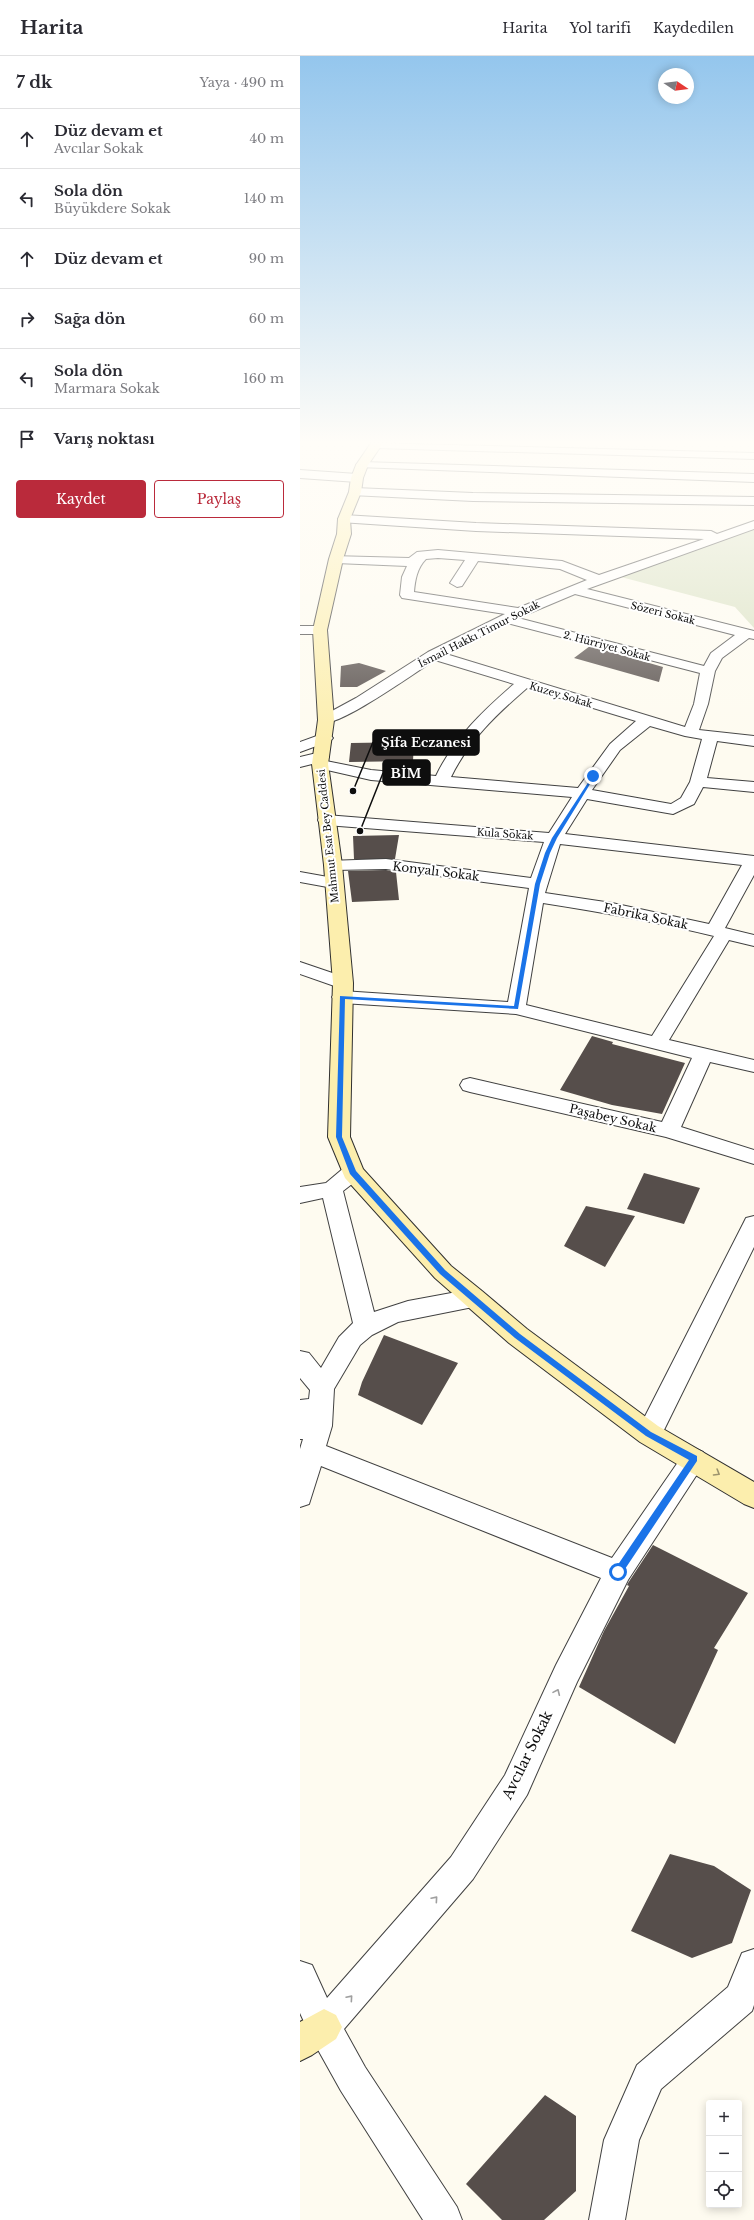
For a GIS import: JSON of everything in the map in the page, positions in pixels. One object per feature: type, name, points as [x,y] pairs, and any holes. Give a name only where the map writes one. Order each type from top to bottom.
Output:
[{"type":"street","name":"Mahmut Esat Bey Caddesi","points":[[341,544],[320,630],[326,720],[321,761],[326,820],[333,865],[343,990],[339,1137],[358,1178],[442,1272],[518,1336],[649,1434],[694,1459],[754,1496]]},
{"type":"street","name":"İsmail Hakkı Timur Sokak","points":[[326,720],[361,701],[432,656],[519,612],[573,590],[699,544]]},
{"type":"street","points":[[519,612],[407,595],[409,577],[416,561],[422,555],[438,554],[562,565],[600,580]]},
{"type":"street","points":[[457,583],[474,557]]},
{"type":"street","points":[[336,559],[416,561]]},
{"type":"street","name":"Sözeri Sokak","points":[[573,590],[750,634]]},
{"type":"street","name":"2. Hürriyet Sokak","points":[[506,619],[708,671]]},
{"type":"street","points":[[300,630],[320,630]]},
{"type":"street","points":[[690,733],[701,704],[708,671],[716,656],[750,634]]},
{"type":"street","name":"Kuzey Sokak","points":[[432,656],[690,733],[754,741]]},
{"type":"street","points":[[442,780],[450,760],[466,738],[483,718],[523,684]]},
{"type":"street","points":[[516,1008],[537,891],[554,838],[593,776],[615,747],[646,721]]},
{"type":"street","points":[[300,762],[321,761],[371,775],[583,793],[673,809],[688,801],[698,782],[711,736]]},
{"type":"street","points":[[300,747],[324,738]]},
{"type":"street","points":[[698,782],[754,787]]},
{"type":"street","name":"Kula Sokak","points":[[326,820],[554,838],[754,861]]},
{"type":"street","points":[[658,1042],[719,933],[754,861]]},
{"type":"street","name":"Konyalı Sokak","points":[[333,865],[386,864],[537,891]]},
{"type":"street","points":[[300,877],[334,883]]},
{"type":"street","name":"Fabrika Sokak","points":[[537,891],[754,941]]},
{"type":"street","points":[[300,968],[343,990],[516,1008],[587,1027],[658,1042],[754,1066]]},
{"type":"street","points":[[669,1131],[704,1053]]},
{"type":"street","name":"Paşabey Sokak","points":[[470,1085],[669,1131],[754,1157]]},
{"type":"street","points":[[300,1195],[332,1189],[358,1178]]},
{"type":"street","points":[[332,1189],[366,1327]]},
{"type":"street","points":[[649,1434],[754,1224]]},
{"type":"street","points":[[312,1412],[352,1339],[374,1321],[411,1310],[473,1298]]},
{"type":"street","points":[[300,1360],[312,1412],[313,1452],[300,1496]]},
{"type":"street","points":[[313,1452],[618,1572]]},
{"type":"street","name":"Avcılar Sokak","points":[[312,2035],[466,1862],[516,1785],[566,1674],[618,1572],[694,1459]]},
{"type":"street","points":[[607,2220],[622,2140],[649,2076],[747,2002],[754,1965]]},
{"type":"street","points":[[300,1977],[312,2035],[353,2079],[444,2220]]},
{"type":"green space","points":[[712,544],[754,544],[754,628],[735,607],[621,577]]},
{"type":"building","points":[[590,646],[663,667],[659,682],[574,658]]},
{"type":"building","points":[[359,663],[386,671],[357,687],[340,687],[341,666]]},
{"type":"building","points":[[414,742],[413,761],[349,762],[351,743]]},
{"type":"building","points":[[399,835],[395,859],[354,859],[353,836]]},
{"type":"building","points":[[386,870],[396,872],[399,900],[352,902],[348,871]]},
{"type":"building","points":[[592,1036],[613,1042],[612,1044],[685,1063],[662,1114],[612,1105],[560,1090]]},
{"type":"building","points":[[644,1173],[700,1188],[684,1224],[627,1209]]},
{"type":"building","points":[[586,1206],[635,1216],[605,1267],[564,1246]]},
{"type":"building","points":[[384,1335],[458,1363],[422,1425],[358,1395],[362,1382]]},
{"type":"building","points":[[653,1545],[748,1593],[714,1648],[718,1650],[675,1744],[579,1687],[604,1631],[629,1586],[627,1585],[628,1583]]},
{"type":"building","points":[[670,1854],[714,1866],[751,1890],[732,1943],[692,1958],[631,1931]]},
{"type":"building","points":[[545,2095],[576,2116],[576,2191],[544,2220],[502,2220],[466,2184]]},
{"type":"place","name":"Şifa Eczanesi","points":[[353,791]]},
{"type":"place","name":"BİM","points":[[360,831]]},
{"type":"route","points":[[593,776],[554,838],[548,853],[538,884],[516,1008],[342,997],[339,1137],[353,1172],[442,1272],[518,1336],[649,1434],[694,1459],[618,1572]]}]
